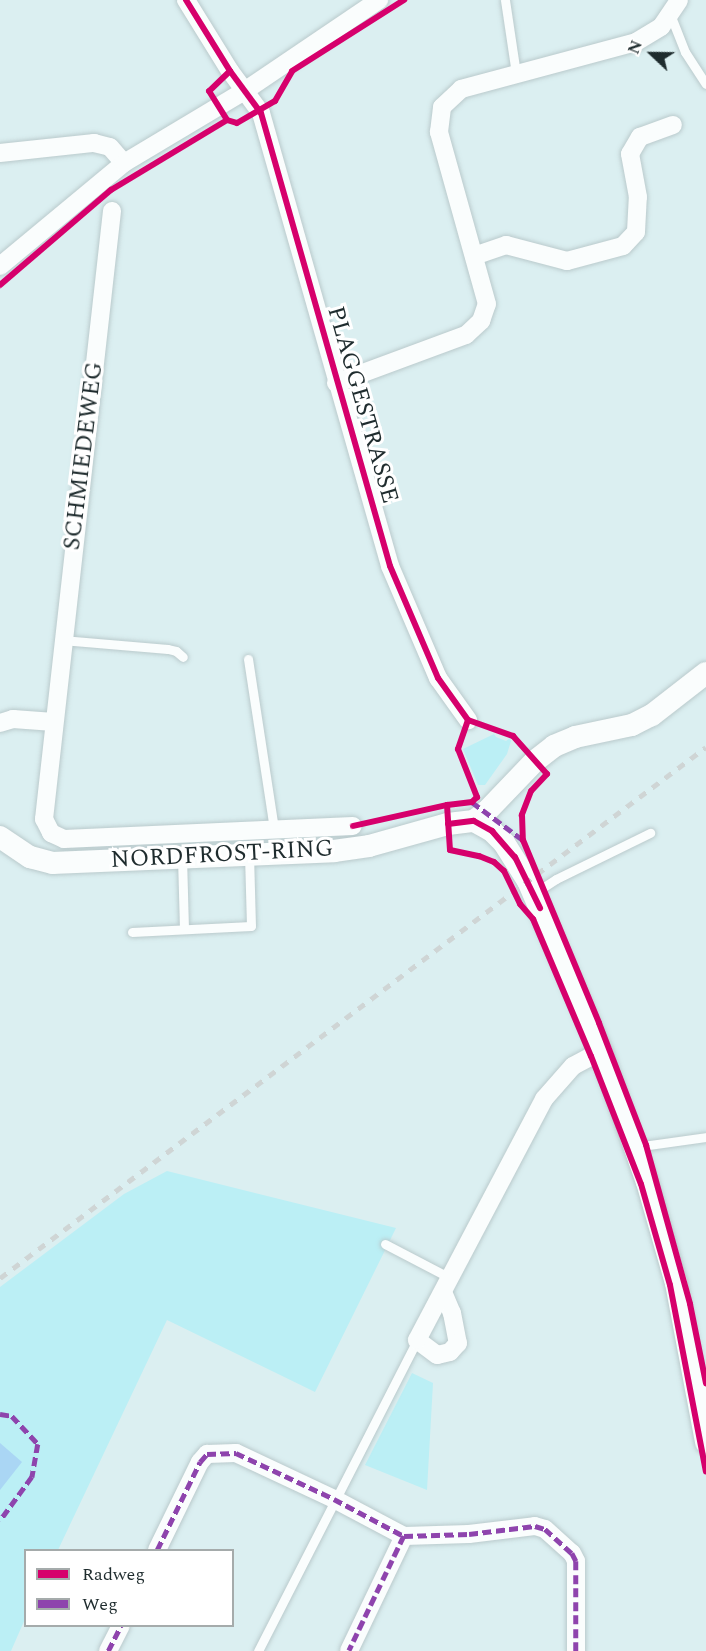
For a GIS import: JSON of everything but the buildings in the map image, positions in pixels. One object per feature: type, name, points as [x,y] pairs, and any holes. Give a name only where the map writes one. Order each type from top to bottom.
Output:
[{"type":"street","name":"PLAGGESTRASSE","points":[[186,0],[230,71],[260,110],[390,566],[438,678],[468,720]]},
{"type":"street","points":[[0,266],[124,163],[246,90],[380,0]]},
{"type":"street","points":[[336,383],[466,334],[482,321],[488,304],[439,132],[442,107],[461,89],[636,42],[661,27],[674,7]]},
{"type":"street","points":[[474,256],[506,245],[567,261],[623,246],[636,232],[638,196],[630,154],[640,137],[674,125]]},
{"type":"street","points":[[0,153],[94,143],[110,147],[124,163]]},
{"type":"street","name":"SCHMIEDEWEG","points":[[112,211],[62,640],[44,819],[51,833],[64,839],[353,826]]},
{"type":"street","points":[[706,673],[652,715],[632,725],[575,737],[554,746],[535,761],[488,812],[474,821],[492,831],[515,857],[601,1051],[635,1147],[676,1283],[702,1396],[706,1442]]},
{"type":"street","points":[[0,723],[14,719],[54,722]]},
{"type":"street","name":"NORDFROST-RING","points":[[0,837],[30,857],[52,863],[334,851],[369,846],[448,824],[474,821]]},
{"type":"street","points":[[446,1285],[458,1343],[450,1352],[437,1355],[417,1340],[544,1099],[573,1066],[601,1051]]},
{"type":"street","points":[[158,1549],[200,1462],[207,1454],[236,1453],[334,1499],[404,1536],[469,1534],[535,1526],[545,1529],[572,1553],[576,1561],[576,1651]]},
{"type":"street","points":[[349,1651],[404,1536]]},
{"type":"street","points":[[108,1651],[120,1627]]},
{"type":"lane","points":[[505,0],[516,74]]},
{"type":"lane","points":[[674,7],[686,52],[706,84]]},
{"type":"lane","points":[[62,640],[168,649],[183,657]]},
{"type":"lane","points":[[248,659],[274,829]]},
{"type":"lane","points":[[533,894],[556,879],[650,833]]},
{"type":"lane","points":[[132,932],[251,926],[249,854]]},
{"type":"lane","points":[[182,857],[184,929]]},
{"type":"lane","points":[[635,1147],[706,1137]]},
{"type":"lane","points":[[385,1244],[446,1285]]},
{"type":"lane","points":[[258,1651],[417,1340]]},
{"type":"shaded area","points":[[494,734],[506,741],[510,738],[507,754],[485,785],[478,785],[463,749]]},
{"type":"shaded area","points":[[167,1171],[396,1228],[315,1392],[167,1320],[58,1549],[24,1549],[24,1621],[11,1651],[0,1651],[0,1287],[124,1194]]},
{"type":"shaded area","points":[[412,1373],[433,1383],[427,1490],[365,1465]]},
{"type":"shaded area","points":[[0,1443],[22,1462],[0,1490]]},
{"type":"railway","points":[[0,1278],[706,747]]},
{"type":"marked path","points":[[472,802],[523,840]]},
{"type":"marked path","points":[[0,1414],[12,1416],[38,1444],[32,1477],[0,1521]]},
{"type":"marked path","points":[[157,1549],[200,1462],[207,1454],[236,1453],[334,1499],[404,1536],[349,1651]]},
{"type":"marked path","points":[[404,1536],[469,1534],[535,1526],[545,1529],[572,1553],[576,1561],[576,1651]]},
{"type":"marked path","points":[[108,1651],[120,1627]]},
{"type":"cycle path","points":[[186,0],[230,71],[261,113],[390,566],[438,678],[468,720]]},
{"type":"cycle path","points":[[230,71],[209,91],[227,120],[237,123],[275,101],[292,71],[404,0]]},
{"type":"cycle path","points":[[0,285],[111,190],[227,120]]},
{"type":"cycle path","points":[[468,720],[458,749],[477,797],[472,802],[447,805],[450,850],[479,856],[494,862],[504,871],[520,904],[533,919],[591,1056],[641,1184],[670,1285],[706,1472]]},
{"type":"cycle path","points":[[468,720],[513,736],[547,774],[531,791],[522,815],[523,840],[599,1023],[646,1145],[690,1304],[706,1383]]},
{"type":"cycle path","points":[[353,826],[447,805]]},
{"type":"cycle path","points":[[448,824],[474,821],[492,831],[515,857],[540,908]]}]
